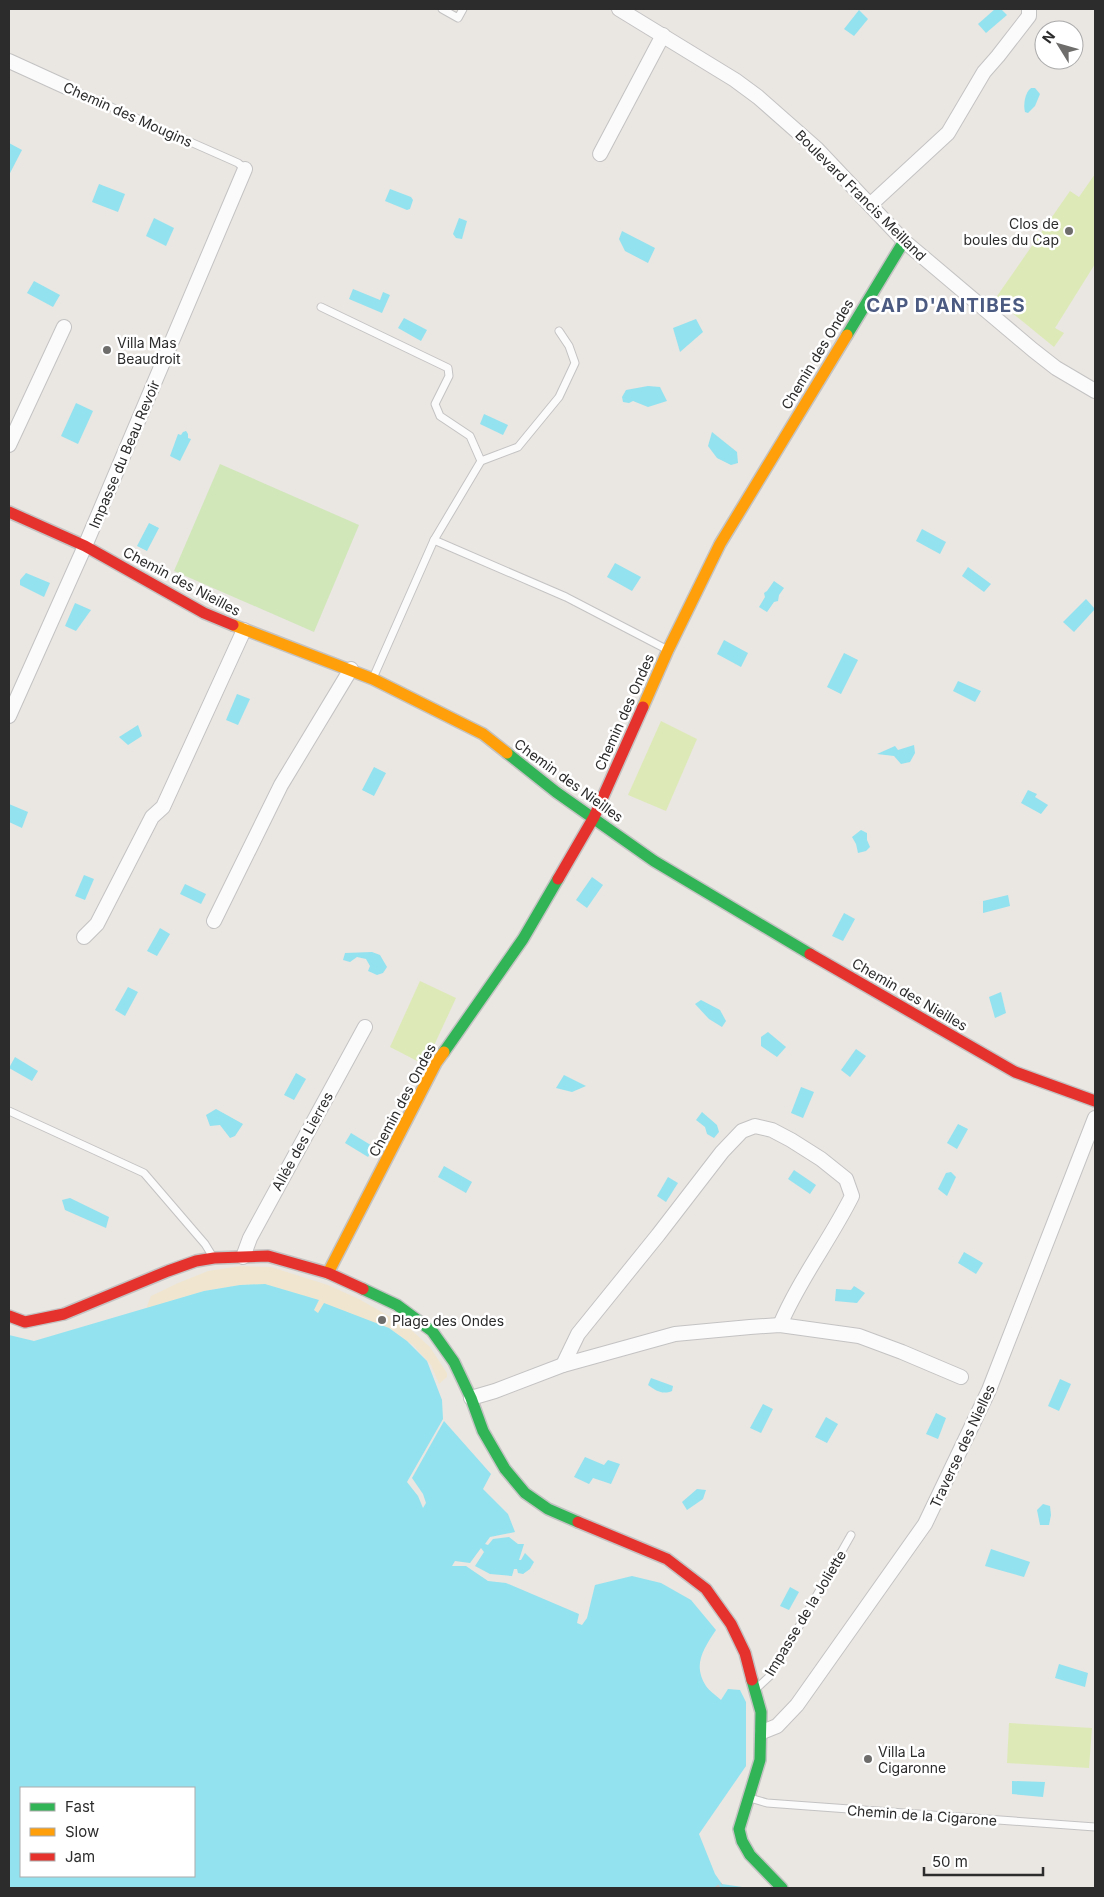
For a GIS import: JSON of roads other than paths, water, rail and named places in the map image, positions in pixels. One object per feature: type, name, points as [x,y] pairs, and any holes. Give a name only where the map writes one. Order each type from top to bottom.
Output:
[{"type":"street","name":"Boulevard Francis Meilland","points":[[619,9],[735,80],[758,97],[817,149],[904,241],[1033,350],[1056,368],[1095,391]]},
{"type":"street","points":[[870,205],[948,133],[984,72],[1029,16],[1029,9]]},
{"type":"street","points":[[600,154],[663,35]]},
{"type":"street","name":"Chemin des Mougins","points":[[9,61],[66,86]]},
{"type":"street","name":"Impasse du Beau Revoir","points":[[9,716],[85,546],[246,169]]},
{"type":"street","name":"Chemin des Ondes","points":[[328,1273],[436,1063],[523,938],[594,817],[668,650],[720,544],[904,241]]},
{"type":"street","points":[[9,445],[64,327]]},
{"type":"street","name":"Chemin des Nieilles","points":[[9,512],[85,546],[204,613],[244,630],[373,678],[483,734],[556,792],[654,861],[757,923],[1015,1072],[1095,1101]]},
{"type":"street","points":[[84,937],[97,924],[152,817],[163,807],[244,630]]},
{"type":"street","points":[[214,921],[281,785],[351,670]]},
{"type":"street","name":"Allée des Lierres","points":[[244,1257],[250,1238],[365,1026]]},
{"type":"street","name":"Traverse des Nielles","points":[[762,1732],[777,1726],[797,1705],[926,1524],[990,1390],[1095,1118]]},
{"type":"street","points":[[563,1365],[578,1334],[722,1152],[742,1131],[755,1126],[772,1130],[821,1159],[846,1179],[852,1196],[840,1221],[790,1301],[780,1326]]},
{"type":"street","points":[[9,1316],[25,1322],[64,1314],[196,1261],[214,1258],[268,1256],[328,1273],[398,1304],[432,1331],[454,1362],[471,1398],[483,1431],[505,1469],[525,1493],[548,1508],[590,1528],[667,1559],[706,1589],[731,1624],[745,1652],[761,1712],[760,1760],[740,1829],[742,1842],[750,1855],[782,1888]]},
{"type":"street","points":[[471,1398],[563,1365],[675,1334],[780,1326],[859,1336],[961,1377]]},
{"type":"lane","points":[[442,9],[458,18],[463,9]]},
{"type":"lane","name":"Chemin des Mougins","points":[[66,86],[238,163],[246,169]]},
{"type":"lane","points":[[321,308],[448,368],[449,376],[436,404],[440,416],[470,436],[481,461]]},
{"type":"lane","points":[[373,678],[434,540],[481,461],[518,447],[559,397],[575,363],[569,346],[559,331]]},
{"type":"lane","points":[[434,540],[566,597],[668,650]]},
{"type":"lane","points":[[9,1111],[144,1173],[205,1244],[214,1258]]},
{"type":"lane","name":"Impasse de la Joliette","points":[[756,1689],[772,1674],[851,1535]]},
{"type":"lane","name":"Chemin de la Cigarone","points":[[750,1798],[767,1803],[1095,1827]]},
{"type":"water","points":[[995,9],[1001,9],[1007,15],[986,33],[978,24]]},
{"type":"water","points":[[859,10],[868,19],[854,36],[844,29]]},
{"type":"water","points":[[1031,88],[1035,88],[1040,94],[1035,106],[1028,113],[1025,112],[1024,102],[1027,92]]},
{"type":"water","points":[[9,143],[22,150],[9,175]]},
{"type":"water","points":[[99,184],[125,194],[118,212],[92,202]]},
{"type":"water","points":[[390,189],[411,197],[413,200],[410,209],[407,210],[385,201]]},
{"type":"water","points":[[154,218],[174,228],[166,246],[146,236]]},
{"type":"water","points":[[459,218],[467,221],[462,239],[456,238],[453,234]]},
{"type":"water","points":[[622,231],[655,248],[648,263],[625,251],[619,239]]},
{"type":"water","points":[[34,281],[60,295],[53,307],[27,293]]},
{"type":"water","points":[[353,289],[380,300],[383,292],[390,295],[382,313],[349,299]]},
{"type":"water","points":[[404,318],[427,330],[421,341],[398,328]]},
{"type":"water","points":[[696,319],[703,332],[680,352],[673,328]]},
{"type":"water","points":[[648,386],[660,387],[667,401],[648,407],[633,401],[629,403],[623,402],[622,397],[626,390]]},
{"type":"water","points":[[76,403],[93,411],[78,444],[61,436]]},
{"type":"water","points":[[484,414],[508,425],[503,435],[480,424]]},
{"type":"water","points":[[186,431],[188,438],[191,439],[180,461],[170,456],[178,434],[181,435]]},
{"type":"water","points":[[712,432],[737,452],[738,463],[731,465],[717,458],[708,446]]},
{"type":"water","points":[[149,523],[159,528],[147,551],[137,546]]},
{"type":"water","points":[[922,529],[946,542],[940,554],[916,541]]},
{"type":"water","points":[[615,563],[641,577],[632,591],[607,577]]},
{"type":"water","points":[[968,567],[991,584],[984,592],[962,576]]},
{"type":"water","points":[[26,573],[50,583],[44,597],[20,585],[20,580]]},
{"type":"water","points":[[774,581],[784,588],[779,595],[778,601],[774,602],[767,612],[759,607],[765,597],[764,593]]},
{"type":"water","points":[[1086,599],[1095,609],[1074,632],[1063,622]]},
{"type":"water","points":[[75,603],[91,610],[76,631],[65,626]]},
{"type":"water","points":[[724,640],[748,653],[741,667],[717,654]]},
{"type":"water","points":[[844,653],[858,660],[841,694],[827,687]]},
{"type":"water","points":[[958,681],[981,691],[975,702],[953,691]]},
{"type":"water","points":[[237,694],[250,699],[238,725],[226,720]]},
{"type":"water","points":[[138,725],[142,736],[128,745],[119,737]]},
{"type":"water","points":[[914,745],[915,753],[910,762],[901,764],[894,756],[877,754],[895,746],[898,750]]},
{"type":"water","points":[[374,767],[386,773],[374,796],[362,790]]},
{"type":"water","points":[[1028,790],[1037,794],[1035,797],[1048,805],[1041,814],[1021,803]]},
{"type":"water","points":[[9,804],[28,812],[22,828],[9,822]]},
{"type":"water","points":[[861,830],[867,833],[870,847],[866,851],[858,853],[852,837]]},
{"type":"water","points":[[84,875],[94,879],[85,900],[75,896]]},
{"type":"water","points":[[592,877],[603,885],[587,908],[576,900]]},
{"type":"water","points":[[185,884],[206,894],[201,904],[180,894]]},
{"type":"water","points":[[1008,895],[1010,906],[983,913],[983,901]]},
{"type":"water","points":[[844,913],[855,919],[843,941],[832,936]]},
{"type":"water","points":[[160,928],[170,934],[157,956],[147,951]]},
{"type":"water","points":[[372,952],[380,955],[387,967],[383,973],[377,975],[368,971],[370,966],[366,959],[357,957],[350,962],[343,960],[345,953]]},
{"type":"water","points":[[128,987],[138,992],[125,1016],[115,1010]]},
{"type":"water","points":[[1001,992],[1006,1013],[995,1018],[989,997]]},
{"type":"water","points":[[701,1000],[720,1010],[726,1021],[722,1027],[709,1019],[695,1004]]},
{"type":"water","points":[[768,1032],[786,1047],[777,1057],[761,1046],[761,1037]]},
{"type":"water","points":[[856,1049],[866,1056],[850,1077],[841,1070]]},
{"type":"water","points":[[15,1057],[38,1071],[32,1081],[9,1068]]},
{"type":"water","points":[[296,1073],[306,1079],[294,1100],[284,1095]]},
{"type":"water","points":[[564,1075],[586,1086],[572,1092],[556,1088]]},
{"type":"water","points":[[801,1087],[814,1092],[803,1118],[791,1113]]},
{"type":"water","points":[[216,1109],[243,1124],[235,1136],[230,1138],[220,1125],[210,1126],[206,1115]]},
{"type":"water","points":[[702,1112],[717,1125],[719,1132],[714,1138],[707,1134],[705,1127],[696,1120]]},
{"type":"water","points":[[958,1124],[968,1129],[957,1149],[947,1143]]},
{"type":"water","points":[[351,1133],[374,1147],[368,1157],[345,1143]]},
{"type":"water","points":[[444,1166],[472,1182],[466,1193],[438,1177]]},
{"type":"water","points":[[794,1170],[816,1185],[810,1194],[788,1179]]},
{"type":"water","points":[[951,1172],[956,1177],[947,1196],[938,1189],[946,1173]]},
{"type":"water","points":[[668,1177],[678,1183],[666,1202],[657,1196]]},
{"type":"water","points":[[70,1198],[109,1217],[106,1228],[65,1210],[62,1200]]},
{"type":"water","points":[[964,1252],[983,1263],[976,1274],[958,1263]]},
{"type":"water","points":[[265,1284],[319,1300],[314,1310],[318,1313],[324,1303],[389,1328],[407,1341],[427,1361],[442,1400],[443,1419],[407,1482],[418,1496],[423,1508],[426,1503],[423,1494],[412,1478],[444,1421],[491,1474],[483,1489],[508,1514],[515,1532],[490,1537],[485,1544],[488,1545],[493,1539],[509,1537],[518,1544],[524,1544],[519,1560],[521,1560],[525,1553],[534,1562],[530,1569],[523,1574],[518,1573],[517,1569],[514,1569],[512,1576],[490,1574],[475,1566],[484,1552],[481,1548],[470,1563],[455,1561],[452,1566],[466,1566],[488,1581],[506,1583],[579,1614],[577,1623],[582,1625],[587,1618],[595,1585],[632,1576],[661,1583],[691,1600],[716,1630],[707,1643],[701,1657],[700,1671],[706,1686],[721,1700],[728,1689],[740,1690],[746,1702],[746,1766],[699,1834],[715,1874],[722,1884],[749,1888],[9,1888],[9,1335],[34,1341],[204,1291],[240,1285]]},
{"type":"water","points":[[854,1286],[865,1293],[857,1303],[835,1301],[836,1289],[851,1290]]},
{"type":"water","points":[[651,1378],[673,1386],[672,1391],[660,1392],[654,1389],[648,1385]]},
{"type":"water","points":[[1060,1379],[1071,1384],[1059,1411],[1048,1406]]},
{"type":"water","points":[[763,1404],[773,1409],[761,1433],[750,1428]]},
{"type":"water","points":[[936,1413],[946,1418],[938,1439],[926,1434]]},
{"type":"water","points":[[826,1417],[838,1424],[827,1443],[815,1437]]},
{"type":"water","points":[[585,1457],[604,1465],[608,1460],[620,1464],[611,1484],[593,1478],[589,1484],[574,1477]]},
{"type":"water","points":[[697,1489],[706,1490],[703,1499],[687,1510],[682,1502]]},
{"type":"water","points":[[1043,1504],[1050,1506],[1049,1525],[1040,1525],[1037,1510]]},
{"type":"water","points":[[991,1549],[1030,1562],[1024,1577],[985,1566]]},
{"type":"water","points":[[790,1587],[799,1592],[789,1610],[780,1606]]},
{"type":"water","points":[[1059,1664],[1088,1673],[1085,1687],[1055,1678]]},
{"type":"water","points":[[1012,1781],[1045,1782],[1043,1797],[1012,1794]]},
{"type":"place","name":"Clos de boules du Cap","points":[[1069,231]]},
{"type":"place","name":"Villa Mas Beaudroit","points":[[107,350]]},
{"type":"place","name":"Plage des Ondes","points":[[382,1320]]},
{"type":"place","name":"Villa La Cigaronne","points":[[868,1759]]},
{"type":"district","name":"CAP D'ANTIBES","points":[[946,305]]}]
